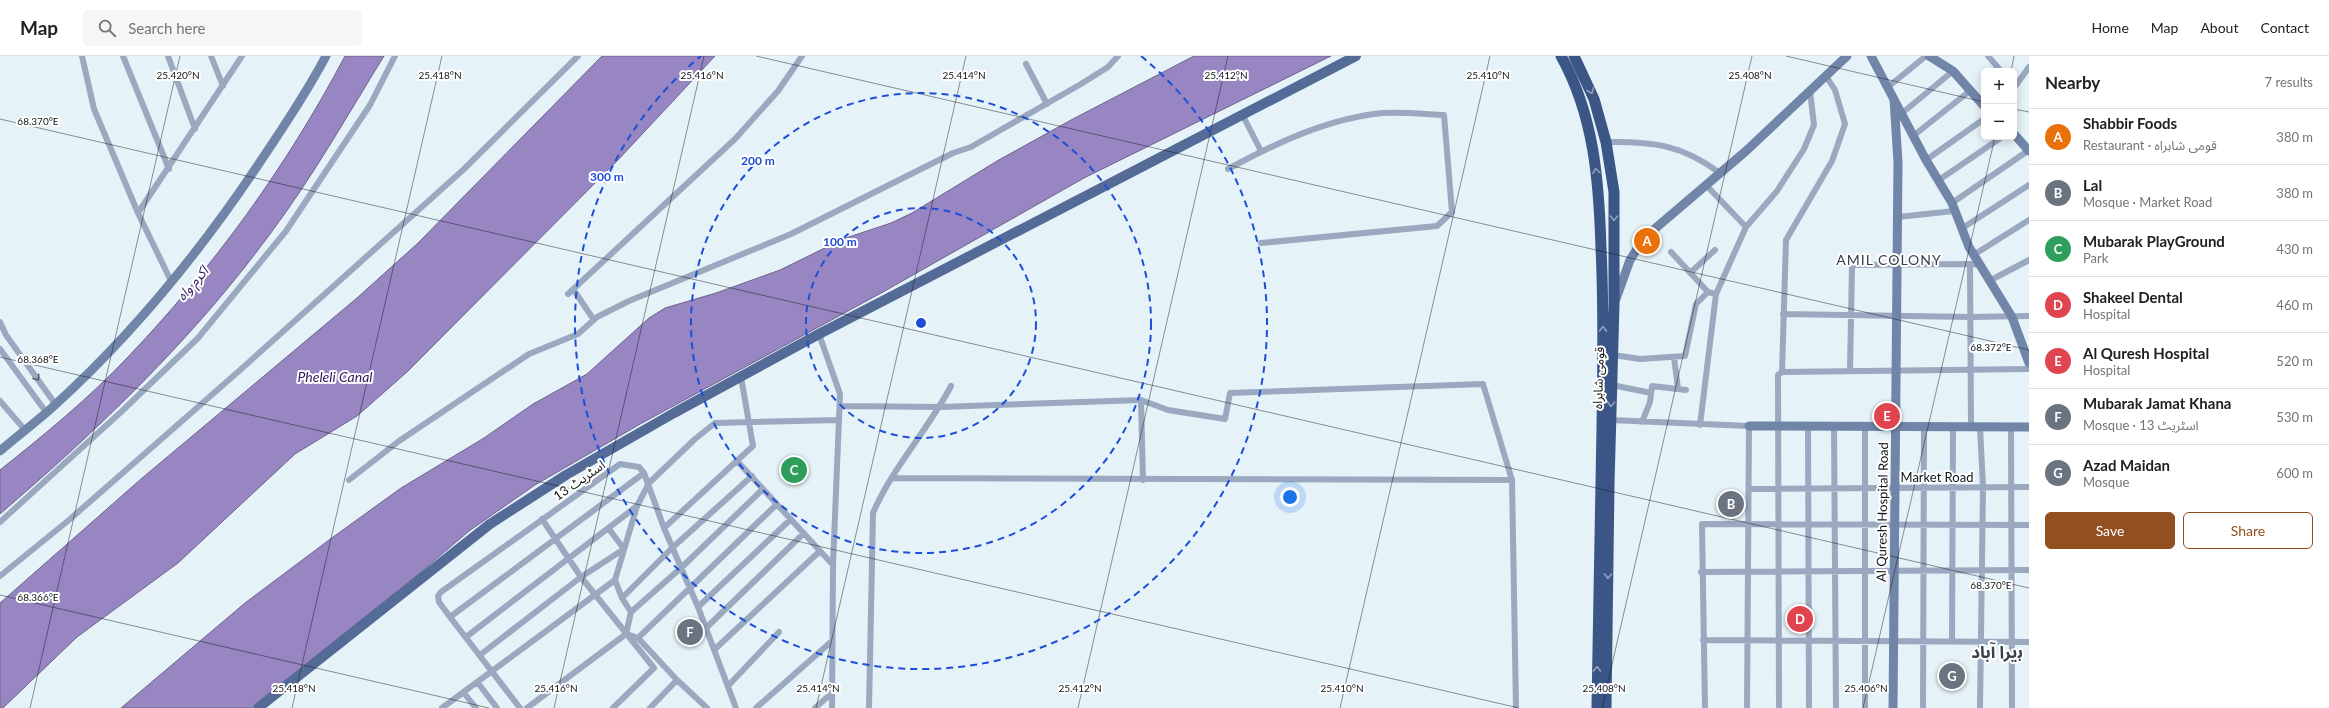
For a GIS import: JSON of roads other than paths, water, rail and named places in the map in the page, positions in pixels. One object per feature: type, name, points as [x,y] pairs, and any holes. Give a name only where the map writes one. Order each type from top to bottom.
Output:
[{"type":"highway","name":"قومی شاہراہ","points":[[1561,56],[1581,101],[1592,141],[1599,192],[1604,309],[1597,708]]},
{"type":"highway","name":"قومی شاہراہ","points":[[1574,56],[1581,68],[1594,99],[1606,142],[1614,192],[1614,304],[1610,420],[1606,708]]},
{"type":"highway","points":[[1570,74],[1581,68]]},
{"type":"main road","points":[[258,708],[490,524],[566,475],[674,413],[819,334],[1243,116],[1356,56]]},
{"type":"street","points":[[82,56],[94,109],[138,213],[172,283]]},
{"type":"street","points":[[123,56],[169,168]]},
{"type":"street","points":[[168,56],[195,129]]},
{"type":"street","points":[[211,56],[222,86]]},
{"type":"street","points":[[138,213],[242,56]]},
{"type":"street","points":[[0,451],[56,405],[115,345],[172,283],[242,190],[307,92],[326,56]]},
{"type":"street","points":[[0,522],[122,412],[198,338],[286,231],[370,104],[395,56]]},
{"type":"street","points":[[0,576],[69,520],[233,376],[463,170],[578,56]]},
{"type":"street","points":[[568,294],[735,139],[778,90],[802,56]]},
{"type":"street","points":[[349,480],[399,441],[529,354],[578,334],[594,320],[629,301],[791,234],[953,153],[971,147],[1108,67],[1118,56]]},
{"type":"street","points":[[1614,304],[1630,260],[1644,238],[1720,173],[1847,56]]},
{"type":"street","points":[[1871,56],[1901,114],[1953,207],[1969,247],[1975,254],[1989,281],[2012,317],[2029,363]]},
{"type":"street","points":[[1888,87],[1926,56]]},
{"type":"street","points":[[1929,56],[1953,71],[1982,104]]},
{"type":"street","points":[[1988,56],[1998,68]]},
{"type":"street","points":[[1026,64],[1046,104]]},
{"type":"street","points":[[2017,83],[2029,67]]},
{"type":"street","points":[[1901,114],[1953,71]]},
{"type":"street","points":[[1782,372],[1786,240],[1832,161],[1845,124],[1835,90],[1826,76]]},
{"type":"street","points":[[1913,136],[1971,90]]},
{"type":"street","points":[[1700,425],[1716,294],[1746,227],[1777,192],[1804,149],[1814,125],[1810,91]]},
{"type":"street","name":"Al Quresh Hospital Road","points":[[1893,708],[1898,264],[1898,162],[1894,99]]},
{"type":"street","points":[[1228,169],[1261,152],[1324,126],[1352,118],[1384,113],[1444,115],[1452,212],[1437,226],[1261,243]]},
{"type":"street","points":[[1243,116],[1261,152]]},
{"type":"street","points":[[1926,160],[1981,121]]},
{"type":"street","points":[[1898,217],[1953,207],[2029,150],[2017,137]]},
{"type":"street","points":[[1939,180],[1998,140]]},
{"type":"street","points":[[1606,142],[1636,141],[1668,146],[1700,158],[1720,173]]},
{"type":"street","points":[[1706,185],[1746,227]]},
{"type":"street","points":[[1961,229],[2029,185]]},
{"type":"street","points":[[1975,254],[2029,220]]},
{"type":"street","points":[[1690,273],[1715,250]]},
{"type":"street","points":[[1671,252],[1708,292],[1716,294]]},
{"type":"street","points":[[1989,281],[2029,260]]},
{"type":"street","points":[[1970,264],[1971,369],[1983,488],[1980,708]]},
{"type":"street","points":[[1850,370],[1852,265],[1970,264],[1982,267]]},
{"type":"street","points":[[573,289],[594,320]]},
{"type":"street","points":[[1613,355],[1640,359],[1685,356],[1696,304],[1708,292]]},
{"type":"street","points":[[1783,314],[1971,317],[2029,316]]},
{"type":"street","points":[[0,322],[6,335],[56,405]]},
{"type":"street","points":[[819,334],[840,394],[833,565],[832,708]]},
{"type":"street","points":[[0,349],[46,412]]},
{"type":"street","points":[[1674,357],[1678,389]]},
{"type":"street","points":[[1779,708],[1778,375],[1782,372],[1850,370],[2029,369]]},
{"type":"street","points":[[664,528],[738,462],[753,446],[741,377]]},
{"type":"street","points":[[840,406],[940,407],[1141,400],[1168,410],[1225,419],[1230,393],[1484,384],[1512,480],[1516,708]]},
{"type":"street","points":[[1612,385],[1651,393]]},
{"type":"street","points":[[869,708],[871,530],[873,513],[880,496],[940,407],[951,386]]},
{"type":"street","points":[[1642,422],[1652,386],[1686,390]]},
{"type":"street","points":[[1141,400],[1143,480]]},
{"type":"street","points":[[0,401],[25,430]]},
{"type":"street","points":[[444,707],[615,580],[637,506],[649,483],[695,439],[715,423],[839,420]]},
{"type":"street","points":[[1610,420],[1750,426],[2029,427]]},
{"type":"street","points":[[1747,708],[1750,426]]},
{"type":"street","points":[[1808,426],[1809,708]]},
{"type":"street","points":[[1834,426],[1836,708]]},
{"type":"street","points":[[1865,426],[1865,708]]},
{"type":"street","points":[[1923,708],[1924,426]]},
{"type":"street","points":[[1952,642],[1953,426]]},
{"type":"street","points":[[2011,427],[2012,708]]},
{"type":"street","points":[[738,462],[833,565]]},
{"type":"street","name":"اسٹریٹ 13","points":[[520,708],[439,602],[438,596],[441,592],[620,464],[639,467],[644,473]]},
{"type":"street","points":[[450,617],[644,473],[672,548],[682,567],[698,607],[736,708]]},
{"type":"street","points":[[622,598],[672,548],[752,476]]},
{"type":"street","points":[[892,478],[1512,480]]},
{"type":"street","name":"Market Road","points":[[1749,489],[2029,487]]},
{"type":"street","points":[[527,708],[626,634],[631,612],[682,567],[763,489]]},
{"type":"street","points":[[638,638],[777,504]]},
{"type":"street","points":[[466,637],[609,529],[637,506]]},
{"type":"street","points":[[542,519],[568,559],[595,595],[654,668],[613,708]]},
{"type":"street","points":[[698,607],[791,519]]},
{"type":"street","points":[[1705,708],[1702,524],[2029,525]]},
{"type":"street","points":[[609,529],[624,549]]},
{"type":"street","points":[[706,628],[804,533]]},
{"type":"street","points":[[480,655],[582,577],[624,549]]},
{"type":"street","points":[[714,650],[820,552]]},
{"type":"street","points":[[1702,572],[2029,570]]},
{"type":"street","points":[[615,580],[622,598],[631,612]]},
{"type":"street","points":[[728,686],[779,632]]},
{"type":"street","points":[[626,634],[638,638],[705,708]]},
{"type":"street","points":[[1703,640],[2029,642]]},
{"type":"street","points":[[756,708],[832,641]]},
{"type":"street","points":[[650,708],[677,680]]},
{"type":"street","points":[[478,683],[497,708]]},
{"type":"street","points":[[464,693],[476,708]]},
{"type":"street","points":[[815,708],[832,693]]},
{"type":"water","points":[[345,56],[384,56],[315,169],[270,234],[209,310],[143,382],[109,416],[0,514],[0,470],[97,388],[159,324],[189,288],[218,252],[273,176],[323,97]]},
{"type":"water","name":"Pheleli Canal","points":[[602,56],[715,56],[618,160],[407,372],[357,416],[295,454],[178,563],[77,637],[3,708],[0,708],[0,603],[141,479],[357,298],[418,243]]},
{"type":"water","points":[[1194,56],[1331,56],[1084,178],[883,292],[642,423],[535,485],[469,531],[421,572],[251,708],[121,708],[245,603],[329,540],[401,488],[484,438],[533,404],[587,374],[649,318],[665,308],[716,293],[780,270],[843,239],[891,223],[912,213],[997,161],[1071,120]]},
{"type":"place","name":"Shabbir Foods","points":[[1647,241]]},
{"type":"place","name":"Al Quresh Hospital","points":[[1887,416]]},
{"type":"place","name":"Mubarak PlayGround","points":[[794,470]]},
{"type":"place","name":"Lal","points":[[1731,504]]},
{"type":"place","name":"Shakeel Dental","points":[[1800,619]]},
{"type":"place","name":"Mubarak Jamat Khana","points":[[690,632]]},
{"type":"place","name":"Azad Maidan","points":[[1952,676]]},
{"type":"district","name":"AMIL COLONY","points":[[1889,259]]},
{"type":"district","name":"ﮨیرا آباد","points":[[1997,651]]},
{"type":"water label","name":"اکرم واہ","points":[[192,283]]}]
